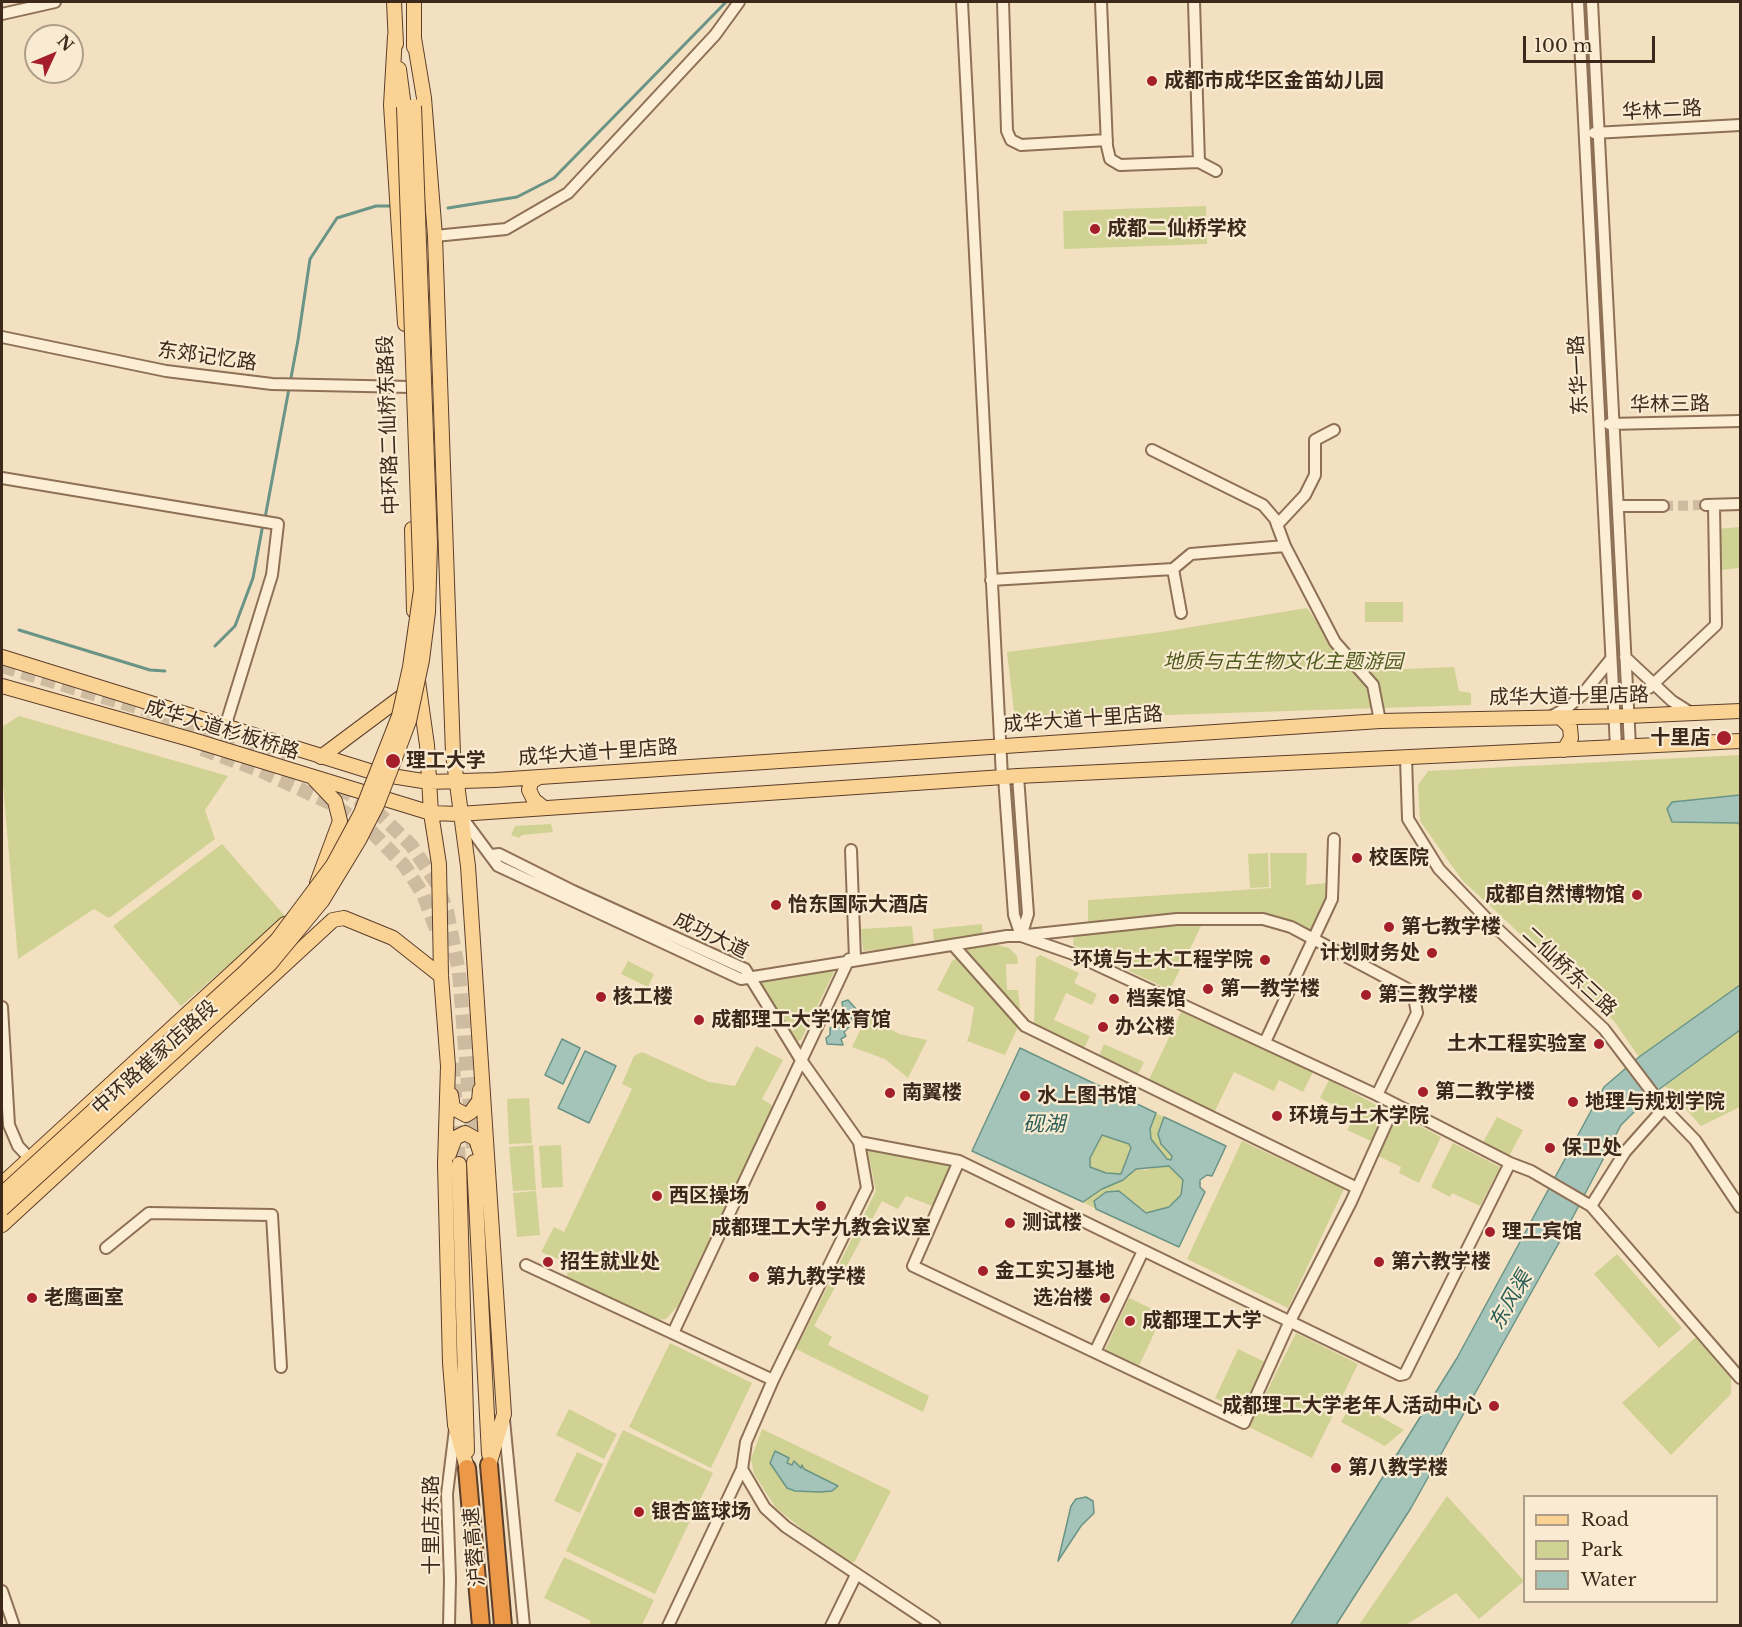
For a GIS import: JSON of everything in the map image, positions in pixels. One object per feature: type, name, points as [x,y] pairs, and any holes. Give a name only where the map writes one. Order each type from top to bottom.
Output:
[{"type":"highway","name":"沪蓉高速","points":[[489,1465],[503,1626]]},
{"type":"highway","name":"沪蓉高速","points":[[467,1468],[481,1626]]},
{"type":"main road","name":"中环路二仙桥东路段","points":[[394,2],[395,36],[391,105],[410,387],[415,667],[427,745],[431,813],[439,864],[441,976],[448,1066]]},
{"type":"main road","points":[[2,1194],[237,980],[277,940],[333,865],[364,804],[399,716],[410,667],[421,590],[409,106],[414,2]]},
{"type":"main road","name":"中环路二仙桥东路段","points":[[395,36],[409,106]]},
{"type":"main road","points":[[414,38],[424,98],[435,236],[456,782],[468,866],[504,1414],[489,1465]]},
{"type":"main road","points":[[2,1209],[270,964],[322,901],[335,880],[373,813],[409,721],[422,660],[428,612],[430,544],[409,106]]},
{"type":"main road","name":"成华大道杉板桥路","points":[[2,657],[379,774],[429,782]]},
{"type":"main road","points":[[321,757],[408,691],[415,667]]},
{"type":"main road","name":"成华大道杉板桥路","points":[[2,686],[193,740],[431,813]]},
{"type":"main road","name":"成华大道十里店路","points":[[429,782],[539,777],[1380,721],[1740,711]]},
{"type":"main road","points":[[1555,717],[1570,727],[1571,738],[1564,750]]},
{"type":"main road","points":[[431,813],[459,814],[1008,776],[1740,741]]},
{"type":"main road","points":[[539,777],[531,782],[529,790],[534,800],[544,808]]},
{"type":"main road","name":"中环路崔家店路段","points":[[2,1184],[294,915],[307,899],[319,881],[340,821],[335,801],[313,778]]},
{"type":"main road","name":"中环路崔家店路段","points":[[2,1225],[333,920],[344,918],[393,938],[441,976]]},
{"type":"main road","points":[[448,1066],[451,1103],[460,1114],[471,1112],[478,1101],[482,1070]]},
{"type":"main road","points":[[448,1066],[446,1187],[450,1363],[455,1425],[467,1468]]},
{"type":"main road","points":[[446,1187],[451,1145],[455,1138],[465,1133],[476,1139],[489,1187]]},
{"type":"main road","points":[[474,1162],[489,1465]]},
{"type":"main road","points":[[459,1164],[467,1468]]},
{"type":"street","points":[[2,14],[55,2]]},
{"type":"street","points":[[435,236],[506,229],[568,193],[715,35],[739,2]]},
{"type":"street","points":[[962,2],[1000,745],[1008,776],[1014,915],[1021,936]]},
{"type":"street","points":[[1003,2],[1007,131],[1011,140],[1021,145],[1107,140]]},
{"type":"street","points":[[1101,2],[1107,140],[1110,159],[1120,165],[1199,162],[1216,171]]},
{"type":"street","points":[[1194,2],[1199,162]]},
{"type":"street","name":"东华一路","points":[[1578,2],[1611,659],[1621,716],[1623,747]]},
{"type":"street","name":"东华一路","points":[[1592,2],[1625,657],[1621,716]]},
{"type":"street","name":"华林二路","points":[[1585,134],[1740,125]]},
{"type":"street","name":"东郊记忆路","points":[[2,336],[166,371],[299,387],[410,387]]},
{"type":"street","name":"华林三路","points":[[1599,424],[1740,421]]},
{"type":"street","points":[[1277,525],[1305,495],[1315,475],[1314,440],[1334,430]]},
{"type":"street","points":[[1152,450],[1263,506],[1277,525],[1285,546],[1335,642],[1373,686],[1380,721]]},
{"type":"street","points":[[2,478],[279,525],[272,575],[225,727]]},
{"type":"street","points":[[1651,686],[1716,625],[1710,505],[1740,504]]},
{"type":"street","points":[[1618,506],[1663,506]]},
{"type":"street","points":[[992,580],[1173,570],[1191,554],[1285,546]]},
{"type":"street","points":[[1173,570],[1180,613]]},
{"type":"street","points":[[1625,657],[1651,686],[1691,713]]},
{"type":"street","points":[[1555,717],[1582,695],[1611,659]]},
{"type":"street","name":"二仙桥东三路","points":[[1406,758],[1408,819],[1439,869],[1486,918],[1604,1029],[1656,1099],[1695,1140],[1740,1207]]},
{"type":"street","name":"成功大道","points":[[459,814],[492,855],[499,854],[573,891],[745,969],[748,977]]},
{"type":"street","points":[[1265,1042],[1332,898],[1334,839]]},
{"type":"street","points":[[673,1333],[801,1060],[852,959],[851,850]]},
{"type":"street","points":[[668,1626],[742,1469],[746,1442],[773,1380],[867,1188],[859,1142],[801,1060],[748,977],[852,959],[1021,936],[1177,919],[1263,919],[1290,927],[1313,938],[1413,992],[1417,1013],[1377,1095]]},
{"type":"street","points":[[1021,936],[1073,954],[1265,1042],[1395,1104],[1548,1181],[1588,1204],[1740,1378]]},
{"type":"street","points":[[954,946],[1025,1026],[1357,1188]]},
{"type":"street","points":[[2,1007],[9,1125],[18,1146],[51,1179]]},
{"type":"street","points":[[959,1161],[913,1266],[1244,1423],[1289,1323],[1357,1188],[1395,1104]]},
{"type":"street","points":[[1588,1204],[1625,1152],[1664,1108]]},
{"type":"street","points":[[859,1142],[959,1161],[1369,1362],[1405,1374],[1510,1163]]},
{"type":"street","points":[[106,1248],[148,1213],[272,1215],[281,1367]]},
{"type":"street","points":[[1095,1352],[1143,1251]]},
{"type":"street","points":[[526,1265],[773,1380]]},
{"type":"street","points":[[504,1414],[524,1626]]},
{"type":"street","name":"十里店东路","points":[[449,1626],[447,1494],[455,1425]]},
{"type":"street","points":[[742,1469],[771,1514],[856,1575],[935,1626]]},
{"type":"street","points":[[831,1626],[856,1575]]},
{"type":"street","points":[[2,1591],[15,1626]]},
{"type":"green space","points":[[1206,206],[1207,244],[1064,249],[1063,211]]},
{"type":"green space","points":[[1739,527],[1740,568],[1720,570],[1717,529]]},
{"type":"green space","points":[[1365,602],[1403,602],[1403,622],[1365,622]]},
{"type":"green space","name":"地质与古生物文化主题游园","points":[[1307,608],[1352,671],[1454,667],[1459,691],[1471,693],[1471,705],[1015,720],[1007,652],[1161,632]]},
{"type":"green space","points":[[19,716],[228,776],[205,810],[215,839],[109,918],[94,909],[18,959],[2,773],[2,727]]},
{"type":"green space","name":"成都自然博物馆","points":[[1740,755],[1740,985],[1639,1057],[1614,1021],[1462,880],[1420,821],[1418,785],[1428,771]]},
{"type":"green space","points":[[551,824],[553,832],[522,835],[519,838],[511,835],[515,826]]},
{"type":"green space","points":[[222,844],[285,916],[181,1006],[113,926]]},
{"type":"green space","points":[[1268,853],[1269,887],[1250,888],[1248,854]]},
{"type":"green space","points":[[1270,853],[1307,853],[1306,885],[1328,883],[1328,897],[1310,932],[1266,914],[1172,915],[1088,922],[1088,900],[1271,888]]},
{"type":"green space","points":[[1176,923],[1202,924],[1170,990],[1073,945],[1074,935]]},
{"type":"green space","points":[[982,924],[983,938],[934,943],[933,929]]},
{"type":"green space","points":[[912,926],[914,947],[863,951],[861,929]]},
{"type":"green space","points":[[997,945],[1009,948],[1017,956],[1018,964],[1006,964],[1007,990],[1018,990],[1020,1008],[1017,1010],[967,951],[969,948]]},
{"type":"green space","points":[[1040,955],[1079,973],[1074,983],[1097,994],[1092,1005],[1066,993],[1054,1020],[1090,1036],[1084,1048],[1034,1025],[1036,958]]},
{"type":"green space","points":[[958,957],[1018,1027],[1005,1055],[967,1041],[974,1007],[937,990],[952,961]]},
{"type":"green space","points":[[628,961],[654,974],[648,987],[621,974]]},
{"type":"green space","points":[[830,968],[834,972],[801,1040],[795,1042],[758,986],[762,978]]},
{"type":"green space","points":[[1181,1012],[1313,1072],[1303,1092],[1279,1080],[1274,1091],[1234,1072],[1213,1115],[1147,1084]]},
{"type":"green space","points":[[867,1015],[899,1034],[927,1040],[908,1078],[885,1059],[852,1047]]},
{"type":"green space","points":[[1740,1030],[1740,1107],[1701,1126],[1665,1086]]},
{"type":"green space","points":[[1104,1044],[1144,1062],[1138,1074],[1099,1056]]},
{"type":"green space","name":"西区操场","points":[[756,1046],[783,1060],[762,1099],[775,1107],[677,1307],[666,1319],[657,1320],[614,1303],[566,1277],[571,1264],[541,1252],[554,1227],[564,1232],[632,1089],[622,1084],[634,1056],[642,1052],[709,1082],[735,1086]]},
{"type":"green space","points":[[1329,1080],[1388,1111],[1373,1142],[1347,1130],[1354,1116],[1320,1098]]},
{"type":"green space","points":[[529,1098],[532,1143],[509,1144],[507,1099]]},
{"type":"green space","points":[[1156,1113],[1164,1117],[1158,1134],[1161,1144],[1172,1156],[1171,1160],[1163,1157],[1152,1144],[1150,1129]]},
{"type":"green space","points":[[1396,1114],[1441,1137],[1419,1183],[1399,1173],[1401,1167],[1376,1155]]},
{"type":"green space","points":[[1497,1117],[1523,1130],[1508,1158],[1482,1144]]},
{"type":"green space","points":[[1102,1135],[1129,1144],[1131,1148],[1121,1174],[1099,1172],[1090,1167],[1090,1158]]},
{"type":"green space","points":[[1242,1141],[1344,1189],[1288,1308],[1187,1259]]},
{"type":"green space","points":[[1453,1143],[1500,1167],[1480,1206],[1452,1193],[1450,1197],[1431,1187]]},
{"type":"green space","points":[[533,1145],[536,1190],[513,1191],[509,1147]]},
{"type":"green space","points":[[561,1145],[563,1187],[542,1188],[539,1146]]},
{"type":"green space","points":[[867,1147],[954,1164],[935,1207],[906,1196],[898,1209],[882,1201],[814,1326],[832,1337],[828,1345],[929,1396],[923,1412],[796,1349],[876,1191]]},
{"type":"green space","points":[[1163,1165],[1172,1168],[1183,1180],[1181,1195],[1169,1207],[1146,1213],[1118,1191],[1110,1191],[1094,1201],[1096,1209],[1083,1202],[1102,1189],[1123,1180],[1136,1169],[1145,1170]]},
{"type":"green space","points":[[536,1191],[540,1235],[517,1237],[513,1193]]},
{"type":"green space","points":[[1617,1254],[1682,1328],[1659,1348],[1594,1274]]},
{"type":"green space","points":[[1129,1298],[1163,1314],[1139,1366],[1105,1350]]},
{"type":"green space","points":[[1296,1333],[1358,1364],[1312,1458],[1249,1427]]},
{"type":"green space","points":[[1696,1337],[1731,1375],[1731,1394],[1671,1455],[1622,1403]]},
{"type":"green space","points":[[670,1343],[752,1383],[711,1468],[629,1427]]},
{"type":"green space","points":[[1238,1349],[1265,1362],[1242,1411],[1215,1398]]},
{"type":"green space","points":[[1353,1401],[1404,1430],[1385,1446],[1341,1422]]},
{"type":"green space","points":[[569,1409],[617,1434],[604,1459],[556,1435]]},
{"type":"green space","points":[[762,1429],[891,1491],[855,1561],[851,1563],[839,1558],[776,1508],[754,1474],[751,1459]]},
{"type":"green space","name":"银杏篮球场","points":[[623,1430],[713,1473],[655,1594],[566,1551]]},
{"type":"green space","points":[[577,1452],[603,1464],[580,1513],[554,1501]]},
{"type":"green space","points":[[1447,1496],[1523,1580],[1479,1619],[1456,1593],[1406,1625],[1359,1625]]},
{"type":"green space","points":[[564,1557],[654,1600],[642,1625],[589,1625],[591,1621],[544,1598]]},
{"type":"water","points":[[1740,795],[1740,825],[1738,823],[1672,822],[1667,809],[1672,802]]},
{"type":"water","name":"东风渠","points":[[1740,985],[1740,1030],[1650,1096],[1621,1125],[1565,1232],[1411,1508],[1336,1625],[1290,1626],[1457,1358],[1604,1087],[1639,1057]]},
{"type":"water","points":[[848,1000],[857,1010],[852,1015],[852,1020],[848,1021],[849,1027],[844,1032],[846,1036],[841,1039],[843,1045],[827,1044],[826,1038],[830,1035],[830,1028],[835,1026],[833,1021],[839,1018],[838,1012],[843,1008],[842,1002]]},
{"type":"water","points":[[562,1039],[580,1048],[563,1084],[545,1075]]},
{"type":"water","name":"砚湖","points":[[1020,1048],[1156,1113],[1150,1129],[1151,1139],[1167,1159],[1171,1160],[1172,1156],[1161,1144],[1158,1134],[1164,1117],[1226,1146],[1212,1176],[1207,1175],[1200,1180],[1200,1187],[1205,1192],[1179,1247],[1096,1209],[1094,1201],[1106,1192],[1119,1191],[1146,1213],[1169,1207],[1181,1195],[1183,1180],[1169,1166],[1136,1169],[1123,1180],[1102,1189],[1083,1202],[972,1151]],"holes":[[[1102,1135],[1129,1144],[1131,1148],[1121,1174],[1106,1173],[1090,1167],[1090,1158]]]},
{"type":"water","points":[[585,1051],[616,1066],[589,1123],[558,1108]]},
{"type":"water","points":[[775,1451],[789,1458],[787,1463],[792,1465],[794,1461],[801,1468],[802,1465],[804,1469],[838,1486],[832,1491],[820,1492],[795,1491],[787,1488],[770,1463]]},
{"type":"water","points":[[1086,1497],[1093,1501],[1094,1513],[1081,1526],[1058,1561],[1071,1506],[1076,1499]]},
{"type":"waterway","points":[[448,208],[517,197],[554,178],[726,2]]},
{"type":"waterway","points":[[265,518],[298,340],[310,259],[337,218],[376,206],[393,206]]},
{"type":"waterway","points":[[215,646],[235,626],[253,578],[263,524]]},
{"type":"waterway","points":[[19,630],[150,670],[165,671]]},
{"type":"tunnel","points":[[1663,506],[1706,505]]},
{"type":"tunnel","points":[[2,666],[195,725],[284,762]]},
{"type":"tunnel","points":[[202,749],[261,771],[332,804],[368,828],[404,865],[423,894],[439,937]]},
{"type":"tunnel","points":[[339,788],[374,809],[411,845],[437,884],[447,911],[459,972],[473,1148]]},
{"type":"tunnel","points":[[453,1063],[459,1164]]},
{"type":"place","name":"成都市成华区金笛幼儿园","points":[[1152,81]]},
{"type":"place","name":"成都二仙桥学校","points":[[1095,229]]},
{"type":"place","name":"十里店","points":[[1724,738]]},
{"type":"place","name":"理工大学","points":[[393,761]]},
{"type":"place","name":"校医院","points":[[1357,858]]},
{"type":"place","name":"成都自然博物馆","points":[[1637,895]]},
{"type":"place","name":"怡东国际大酒店","points":[[776,905]]},
{"type":"place","name":"第七教学楼","points":[[1389,927]]},
{"type":"place","name":"计划财务处","points":[[1432,953]]},
{"type":"place","name":"环境与土木工程学院","points":[[1265,960]]},
{"type":"place","name":"第一教学楼","points":[[1208,989]]},
{"type":"place","name":"第三教学楼","points":[[1366,995]]},
{"type":"place","name":"核工楼","points":[[601,997]]},
{"type":"place","name":"档案馆","points":[[1114,999]]},
{"type":"place","name":"成都理工大学体育馆","points":[[699,1020]]},
{"type":"place","name":"办公楼","points":[[1103,1027]]},
{"type":"place","name":"土木工程实验室","points":[[1599,1044]]},
{"type":"place","name":"第二教学楼","points":[[1423,1092]]},
{"type":"place","name":"南翼楼","points":[[890,1093]]},
{"type":"place","name":"水上图书馆","points":[[1025,1096]]},
{"type":"place","name":"地理与规划学院","points":[[1573,1102]]},
{"type":"place","name":"环境与土木学院","points":[[1277,1116]]},
{"type":"place","name":"保卫处","points":[[1550,1148]]},
{"type":"place","name":"西区操场","points":[[657,1196]]},
{"type":"place","name":"成都理工大学九教会议室","points":[[821,1206]]},
{"type":"place","name":"测试楼","points":[[1010,1223]]},
{"type":"place","name":"理工宾馆","points":[[1490,1232]]},
{"type":"place","name":"招生就业处","points":[[548,1262]]},
{"type":"place","name":"第六教学楼","points":[[1379,1262]]},
{"type":"place","name":"金工实习基地","points":[[983,1271]]},
{"type":"place","name":"第九教学楼","points":[[754,1277]]},
{"type":"place","name":"老鹰画室","points":[[32,1298]]},
{"type":"place","name":"选冶楼","points":[[1105,1298]]},
{"type":"place","name":"成都理工大学","points":[[1130,1321]]},
{"type":"place","name":"成都理工大学老年人活动中心","points":[[1494,1406]]},
{"type":"place","name":"第八教学楼","points":[[1336,1468]]},
{"type":"place","name":"银杏篮球场","points":[[639,1512]]}]
